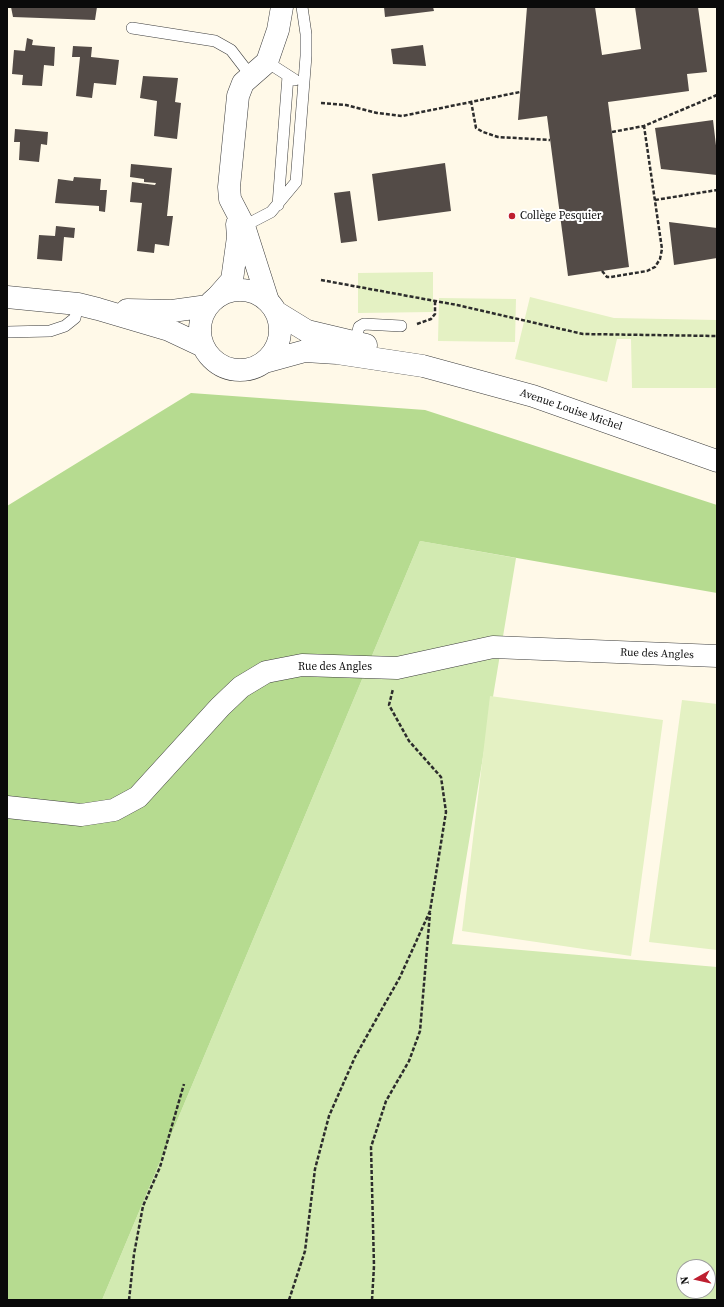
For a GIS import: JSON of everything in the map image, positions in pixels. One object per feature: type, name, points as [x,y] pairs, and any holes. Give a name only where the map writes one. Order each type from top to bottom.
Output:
[{"type":"street","points":[[240,220],[232,280],[213,301],[201,319],[200,332],[203,346],[211,358],[223,367],[237,371],[252,369],[265,362],[275,350],[279,339],[280,327],[240,220],[230,199],[233,142],[238,96],[243,83],[267,62],[278,30],[282,7]]},
{"type":"street","points":[[7,297],[88,307],[172,310],[213,301],[232,291],[243,290],[261,296],[272,307]]},
{"type":"street","points":[[88,307],[169,330],[203,346]]},
{"type":"street","name":"Avenue Louise Michel","points":[[272,307],[307,330],[385,350],[423,366]]},
{"type":"street","name":"Avenue Louise Michel","points":[[265,362],[305,351],[337,353],[423,366],[533,396],[717,461]]},
{"type":"street","name":"Rue des Angles","points":[[7,807],[82,815],[114,810],[138,797],[220,707],[241,687],[266,672],[302,665],[397,668],[493,647],[717,656]]},
{"type":"lane","points":[[240,220],[263,218],[278,205],[296,182],[304,85],[306,34],[302,7]]},
{"type":"lane","points":[[132,28],[215,41],[230,50],[251,76]]},
{"type":"lane","points":[[267,62],[304,85]]},
{"type":"lane","points":[[278,205],[288,76]]},
{"type":"lane","points":[[7,332],[50,331],[64,326],[88,307]]},
{"type":"lane","points":[[355,342],[360,327],[364,324],[401,326]]},
{"type":"path","points":[[321,103],[346,105],[377,113],[402,116],[520,92]]},
{"type":"path","points":[[612,132],[644,126],[717,95]]},
{"type":"path","points":[[470,101],[476,128],[483,132],[498,137],[550,140]]},
{"type":"path","points":[[602,271],[607,277],[611,277],[647,271],[655,267],[660,259],[662,249],[644,126]]},
{"type":"path","points":[[655,200],[717,190]]},
{"type":"path","points":[[321,280],[435,301],[583,334],[717,336]]},
{"type":"path","points":[[401,326],[424,323],[431,319],[435,314],[435,301]]},
{"type":"path","points":[[372,1300],[374,1266],[371,1147],[386,1100],[409,1061],[420,1031],[430,911],[446,812],[441,776],[409,741],[389,705],[397,668]]},
{"type":"path","points":[[289,1300],[305,1251],[315,1169],[329,1116],[355,1056],[400,977],[430,911]]},
{"type":"path","points":[[128,1300],[134,1254],[143,1206],[160,1167],[184,1084]]},
{"type":"green space","points":[[433,272],[433,312],[358,313],[358,273]]},
{"type":"green space","points":[[530,297],[614,318],[717,320],[717,388],[632,388],[631,339],[617,339],[607,382],[515,359]]},
{"type":"green space","points":[[439,298],[516,299],[515,342],[438,341]]},
{"type":"green space","points":[[191,393],[425,410],[717,505],[717,593],[420,541],[102,1300],[7,1300],[7,506]]},
{"type":"green space","points":[[420,541],[516,558],[452,944],[717,967],[717,1300],[102,1300]]},
{"type":"green space","points":[[490,696],[663,720],[631,956],[462,931]]},
{"type":"green space","points":[[682,700],[717,704],[717,950],[649,942]]},
{"type":"building","points":[[11,7],[97,7],[95,20],[13,17]]},
{"type":"building","points":[[384,7],[433,7],[434,11],[385,17]]},
{"type":"building","points":[[527,7],[595,7],[602,55],[641,49],[635,7],[698,7],[707,72],[687,74],[689,91],[608,102],[629,267],[568,276],[547,116],[518,120]]},
{"type":"building","points":[[27,38],[33,40],[32,45],[55,47],[54,66],[44,65],[42,86],[22,85],[23,75],[12,74],[14,50],[25,51]]},
{"type":"building","points":[[423,45],[426,66],[393,64],[391,49]]},
{"type":"building","points":[[73,46],[92,47],[91,57],[119,60],[116,85],[94,83],[92,98],[76,96],[80,57],[72,57]]},
{"type":"building","points":[[143,76],[178,78],[175,102],[181,103],[177,139],[154,136],[157,101],[140,98]]},
{"type":"building","points":[[713,120],[717,154],[717,175],[661,169],[655,128]]},
{"type":"building","points":[[15,129],[48,132],[47,145],[41,144],[39,162],[19,160],[20,142],[14,142]]},
{"type":"building","points":[[445,163],[451,211],[378,221],[372,174]]},
{"type":"building","points":[[131,164],[172,168],[167,216],[173,216],[169,246],[155,244],[154,253],[137,251],[142,203],[130,202],[132,182],[155,185],[156,183],[144,182],[144,179],[130,177]]},
{"type":"building","points":[[74,177],[101,179],[100,190],[107,190],[105,212],[99,211],[99,206],[55,203],[58,179],[73,181]]},
{"type":"building","points":[[350,191],[357,241],[341,243],[334,193]]},
{"type":"building","points":[[669,222],[717,228],[717,258],[674,265]]},
{"type":"building","points":[[56,226],[75,228],[74,238],[64,237],[62,261],[37,259],[39,235],[55,236]]},
{"type":"place","name":"Collège Pesquier","points":[[512,216]]}]
